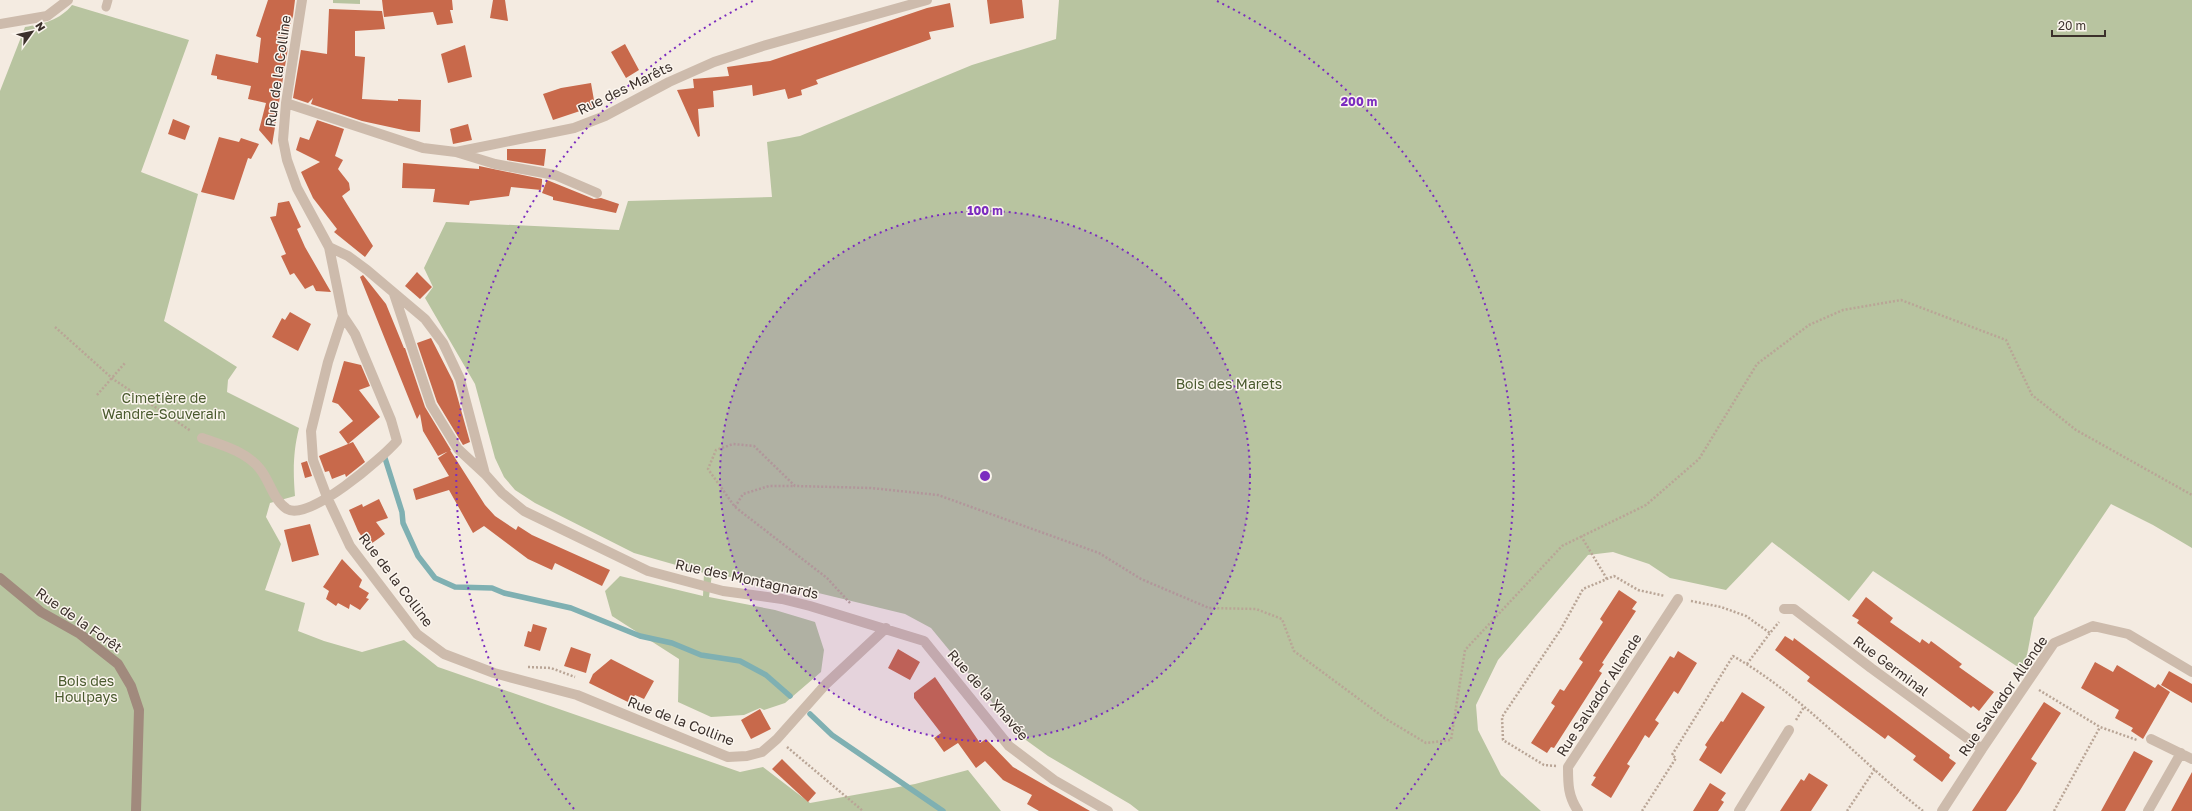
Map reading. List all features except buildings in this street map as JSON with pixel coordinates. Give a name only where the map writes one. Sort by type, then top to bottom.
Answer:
[{"type":"main road","name":"Rue de la Forêt","points":[[0,578],[41,612],[80,634],[118,664],[131,686],[139,710],[136,811]]},
{"type":"street","points":[[0,24],[47,16],[68,0]]},
{"type":"street","name":"Rue de la Colline","points":[[302,0],[286,103],[283,140],[287,160],[297,188],[329,247],[343,316],[328,362],[311,431],[313,460],[327,497],[350,546],[417,634],[444,654],[494,673],[577,695],[728,757],[747,756],[762,752],[777,739],[826,684],[886,628]]},
{"type":"street","name":"Rue des Marêts","points":[[286,103],[424,148],[456,152],[574,128],[605,116],[669,82],[714,62],[763,46],[927,0]]},
{"type":"street","points":[[456,152],[495,164],[555,175],[597,193]]},
{"type":"street","name":"Rue des Montagnards","points":[[329,247],[348,256],[367,270],[425,319],[443,344],[460,379],[485,474]]},
{"type":"street","name":"Rue des Montagnards","points":[[394,294],[431,405],[443,428],[458,450],[485,474],[502,493],[524,511],[648,571],[723,591],[782,599],[886,628]]},
{"type":"street","points":[[202,438],[226,446],[253,461],[261,469],[279,502],[288,510],[302,510],[327,497],[353,481],[384,455],[396,441],[391,420],[355,334],[343,316]]},
{"type":"street","name":"Rue Salvador Allende","points":[[1578,811],[1572,802],[1568,789],[1568,767],[1678,599]]},
{"type":"street","name":"Rue Germinal","points":[[1784,609],[1794,609],[1871,668],[1982,749]]},
{"type":"street","name":"Rue Salvador Allende","points":[[1942,811],[2054,643],[2093,626],[2128,634],[2192,672]]},
{"type":"street","name":"Rue de la Xhavée","points":[[886,628],[924,642],[1009,746],[1054,780],[1108,811]]},
{"type":"street","points":[[1739,811],[1789,730]]},
{"type":"street","points":[[2151,739],[2192,759]]},
{"type":"street","points":[[2148,811],[2181,753]]},
{"type":"path","points":[[735,507],[743,494],[769,486],[871,488],[938,495],[1099,553],[1141,579],[1209,608],[1256,609],[1282,619],[1294,651],[1386,719],[1426,743],[1451,740],[1465,650],[1562,546],[1646,505],[1699,459],[1757,364],[1809,325],[1843,310],[1901,300],[2006,340],[2032,395],[2076,430],[2192,494]]},
{"type":"path","points":[[55,326],[113,379],[202,438]]},
{"type":"path","points":[[97,395],[113,379],[125,363]]},
{"type":"path","points":[[795,486],[754,446],[733,444],[716,450],[708,469],[735,507],[827,578],[853,607],[857,620]]},
{"type":"path","points":[[1581,536],[1608,579]]},
{"type":"path","points":[[1568,767],[1544,765],[1503,740],[1502,717],[1561,629],[1582,589],[1614,576],[1638,590],[1721,607],[1746,616],[1770,633]]},
{"type":"path","points":[[1747,664],[1780,620],[1784,609]]},
{"type":"path","points":[[1642,811],[1676,758],[1672,755],[1733,656],[1747,664],[1804,707],[1923,811]]},
{"type":"path","points":[[2040,691],[2100,727],[2142,742],[2151,739]]},
{"type":"path","points":[[2054,811],[2100,727]]},
{"type":"path","points":[[777,739],[863,811]]},
{"type":"path","points":[[1847,811],[1875,770]]},
{"type":"green space","points":[[333,0],[360,0],[360,4],[333,3]]},
{"type":"green space","name":"Bois des Marets","points":[[1059,0],[2192,0],[2192,548],[2153,525],[2111,504],[2034,618],[2024,671],[1873,571],[1849,601],[1772,542],[1726,590],[1670,578],[1649,564],[1613,552],[1588,555],[1498,660],[1476,705],[1478,730],[1501,775],[1541,811],[1139,811],[1130,804],[1048,756],[1019,735],[931,628],[905,614],[806,590],[712,574],[709,597],[775,610],[815,622],[824,650],[821,672],[785,703],[764,710],[760,708],[744,715],[711,717],[678,702],[679,659],[612,616],[605,591],[620,576],[703,596],[704,573],[634,553],[535,503],[515,490],[504,477],[495,458],[475,384],[425,298],[433,287],[424,268],[446,222],[619,230],[628,201],[772,197],[767,142],[800,136],[972,65],[1056,39]]},
{"type":"green space","points":[[72,5],[189,40],[141,172],[198,194],[164,321],[237,367],[228,380],[227,392],[299,428],[294,462],[295,496],[270,503],[266,517],[281,544],[265,590],[305,603],[298,631],[324,641],[362,652],[404,640],[438,667],[740,772],[763,767],[810,803],[915,784],[968,770],[1001,811],[0,811],[0,91],[25,27],[45,23],[57,18]]},
{"type":"waterway","points":[[384,455],[402,512],[403,523],[418,556],[435,578],[455,587],[492,588],[504,593],[571,608],[640,636],[672,643],[701,655],[740,661],[766,675],[790,696]]},
{"type":"waterway","points":[[810,714],[832,735],[943,811]]},
{"type":"park label","name":"Cimetière de Wandre-Souverain","points":[[164,406]]},
{"type":"park label","name":"Bois des Houlpays","points":[[86,690]]}]
